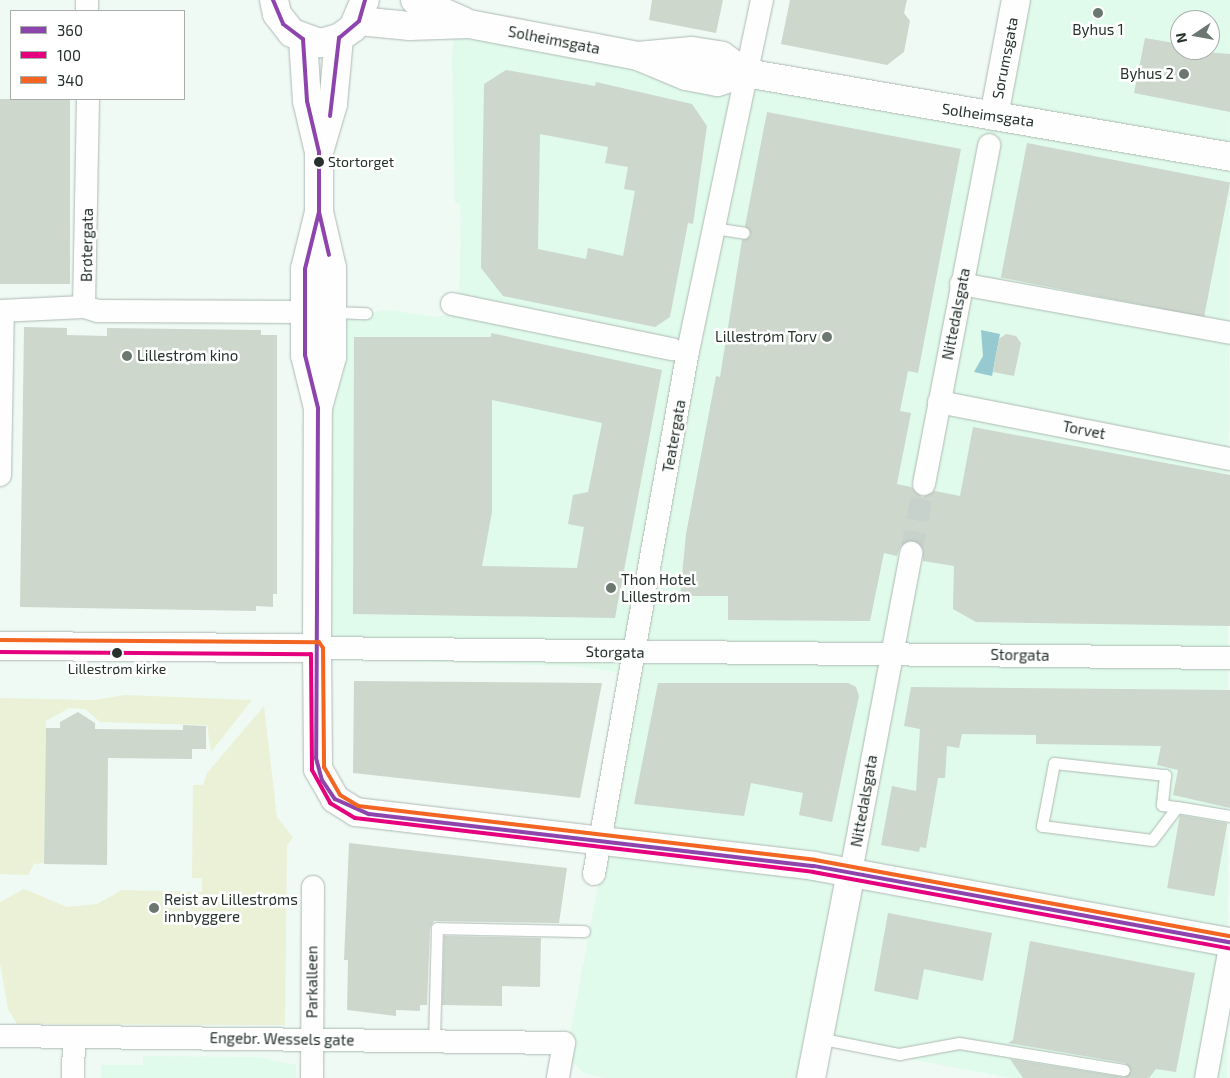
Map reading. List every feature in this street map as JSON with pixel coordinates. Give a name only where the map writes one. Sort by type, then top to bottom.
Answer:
[{"type":"main road","name":"Solheimsgata","points":[[415,0],[469,24]]},
{"type":"main road","name":"Sørumsgata","points":[[994,116],[1016,0]]},
{"type":"main road","points":[[274,1],[283,24],[302,39],[307,101],[319,152],[319,212],[332,268],[332,357],[318,408]]},
{"type":"main road","name":"Solheimsgata","points":[[302,39],[320,43],[354,20],[410,26],[469,24],[638,56],[686,76],[717,82],[746,73],[1230,157]]},
{"type":"main road","points":[[319,152],[334,104],[354,20]]},
{"type":"main road","points":[[319,212],[305,269],[305,355],[318,408],[318,769],[327,790],[344,806],[369,814],[600,840],[851,872],[1230,942]]},
{"type":"main road","name":"Storgata","points":[[0,646],[317,648]]},
{"type":"main road","name":"Nittedalsgata","points":[[811,1078],[851,872]]},
{"type":"street","name":"Teatergata","points":[[594,874],[714,228],[762,0]]},
{"type":"street","name":"Brøtergata","points":[[84,307],[88,100]]},
{"type":"street","name":"Nittedalsgata","points":[[924,484],[989,145]]},
{"type":"street","points":[[961,284],[1230,333]]},
{"type":"street","points":[[452,304],[672,349]]},
{"type":"street","points":[[0,475],[1,311],[84,307],[98,311],[305,312]]},
{"type":"street","name":"Torvet","points":[[939,402],[1230,459]]},
{"type":"street","name":"Nittedalsgata","points":[[851,872],[911,553]]},
{"type":"street","name":"Storgata","points":[[317,648],[635,652],[892,652],[1230,658]]},
{"type":"street","name":"Parkalleen","points":[[312,1078],[313,887]]},
{"type":"street","points":[[1206,1078],[1230,947]]},
{"type":"street","name":"Engebr. Wessels gate","points":[[0,1036],[564,1043],[558,1078]]},
{"type":"street","points":[[73,1078],[74,1038]]},
{"type":"lane","points":[[714,228],[744,233]]},
{"type":"lane","points":[[305,312],[366,313]]},
{"type":"lane","points":[[1177,807],[1152,840],[1042,826],[1054,763],[1165,775],[1162,805],[1177,807],[1230,816]]},
{"type":"lane","points":[[434,1041],[437,928],[584,931]]},
{"type":"lane","points":[[818,1038],[899,1054],[959,1043],[1124,1070]]},
{"type":"shaded area","points":[[1020,0],[1230,0],[1227,1078],[1011,1078],[831,1044],[816,1078],[607,1078],[584,1073],[566,1056],[612,812],[622,673],[574,666],[349,659],[331,639],[325,616],[323,561],[332,501],[327,454],[331,320],[388,310],[436,317],[459,313],[461,214],[459,203],[455,203],[452,58],[456,10],[980,105],[1001,93]]},
{"type":"shaded area","points":[[125,695],[252,700],[211,752],[207,725],[100,722],[85,709],[69,708],[46,721],[44,863],[34,864],[28,875],[0,874],[0,698],[94,700]]},
{"type":"shaded area","points":[[264,706],[277,817],[293,837],[287,846],[285,1025],[17,1024],[8,1009],[0,963],[0,902],[24,889],[67,907],[97,904],[122,890],[202,892],[202,878],[192,878],[193,785],[203,785],[207,773]]},
{"type":"shaded area","points":[[143,1056],[258,1057],[296,1065],[296,1078],[102,1078],[101,1065],[143,1065]]},
{"type":"water","points":[[981,330],[1000,334],[992,376],[974,372],[983,356]]},
{"type":"building","points":[[652,0],[723,0],[716,33],[649,20]]},
{"type":"building","points":[[790,0],[907,0],[904,13],[910,21],[904,52],[887,65],[781,44]]},
{"type":"building","name":"Byhus 2","points":[[1145,38],[1170,42],[1170,60],[1220,60],[1220,53],[1230,54],[1230,112],[1134,93]]},
{"type":"building","points":[[506,70],[595,86],[596,82],[692,104],[707,126],[693,224],[688,223],[670,317],[655,327],[503,296],[481,268],[484,84]],"holes":[[[540,134],[608,147],[605,163],[628,167],[624,189],[635,191],[623,256],[588,248],[586,259],[538,249]]]},
{"type":"building","points":[[0,99],[70,100],[70,284],[0,284]]},
{"type":"building","points":[[767,112],[961,149],[918,373],[908,371],[900,411],[911,413],[897,484],[911,487],[922,497],[935,491],[960,496],[973,427],[1230,475],[1230,626],[976,622],[953,609],[954,566],[923,561],[923,548],[913,540],[901,544],[897,556],[884,553],[870,621],[728,620],[728,596],[680,596],[686,534],[716,376],[720,377],[742,240],[751,235],[745,226]]},
{"type":"building","points":[[1027,143],[1230,182],[1204,317],[1001,277]]},
{"type":"building","points":[[24,327],[67,328],[67,335],[107,336],[107,328],[261,330],[261,335],[277,335],[277,594],[273,594],[273,607],[256,606],[256,611],[20,607]]},
{"type":"building","points":[[491,333],[662,370],[615,618],[353,614],[354,337],[491,337]],"holes":[[[492,400],[602,423],[588,492],[573,495],[568,524],[584,527],[577,568],[482,566],[492,512]]]},
{"type":"building","points":[[1006,334],[1016,336],[1021,343],[1014,376],[993,372],[999,339]]},
{"type":"building","points":[[354,681],[602,683],[580,798],[353,773]]},
{"type":"building","points":[[658,683],[848,683],[856,687],[859,696],[832,822],[799,815],[803,793],[751,783],[744,816],[634,804]]},
{"type":"building","points":[[911,687],[1230,690],[1230,808],[1173,795],[1178,770],[1157,765],[1161,746],[1036,744],[1036,735],[962,734],[959,748],[947,746],[945,778],[938,778],[926,848],[920,847],[919,852],[881,845],[892,786],[916,791],[920,729],[904,726]]},
{"type":"building","points":[[78,712],[95,723],[95,729],[183,730],[183,725],[206,726],[206,749],[192,749],[192,759],[108,758],[107,865],[44,864],[46,728],[60,728],[60,722]]},
{"type":"building","points":[[1180,815],[1227,823],[1214,896],[1167,888]]},
{"type":"building","points":[[349,843],[567,868],[559,923],[434,921],[430,928],[427,1005],[420,1005],[420,1011],[396,1010],[396,1016],[347,1010],[348,960],[344,960]]},
{"type":"building","points":[[888,913],[992,933],[983,981],[924,969],[918,1000],[874,991]]},
{"type":"building","points":[[444,936],[541,938],[540,987],[502,986],[502,1006],[442,1005]]},
{"type":"building","points":[[1030,941],[1195,973],[1176,1072],[1156,1069],[1149,1078],[1023,1078],[1010,1059],[1123,1077],[1131,1071],[1125,1063],[1008,1043],[1013,1040]]},
{"type":"tunnel","points":[[911,553],[924,484]]},
{"type":"transit line","name":"360","points":[[273,0],[283,24],[303,39],[307,101],[319,152],[319,212],[329,255]]},
{"type":"transit line","name":"360","points":[[330,116],[339,38],[359,21],[365,0]]},
{"type":"transit line","name":"360","points":[[319,212],[305,269],[305,355],[318,408],[316,758],[322,780],[335,799],[369,814],[814,866],[1230,942]]},
{"type":"transit line","name":"340","points":[[0,640],[319,642],[323,648],[324,767],[340,795],[358,806],[815,860],[1230,936]]},
{"type":"transit line","name":"100","points":[[0,652],[311,654],[312,770],[330,803],[355,818],[813,872],[1229,948]]},
{"type":"place","name":"Byhus 1","points":[[1098,13]]},
{"type":"place","name":"Byhus 2","points":[[1184,74]]},
{"type":"place","name":"Stortorget","points":[[319,162]]},
{"type":"place","name":"Lillestrøm Torv","points":[[827,337]]},
{"type":"place","name":"Lillestrøm kino","points":[[127,356]]},
{"type":"place","name":"Thon Hotel Lillestrøm","points":[[611,588]]},
{"type":"place","name":"Lillestrøm kirke","points":[[117,653]]},
{"type":"place","name":"Reist av Lillestrøms innbyggere","points":[[154,908]]}]
